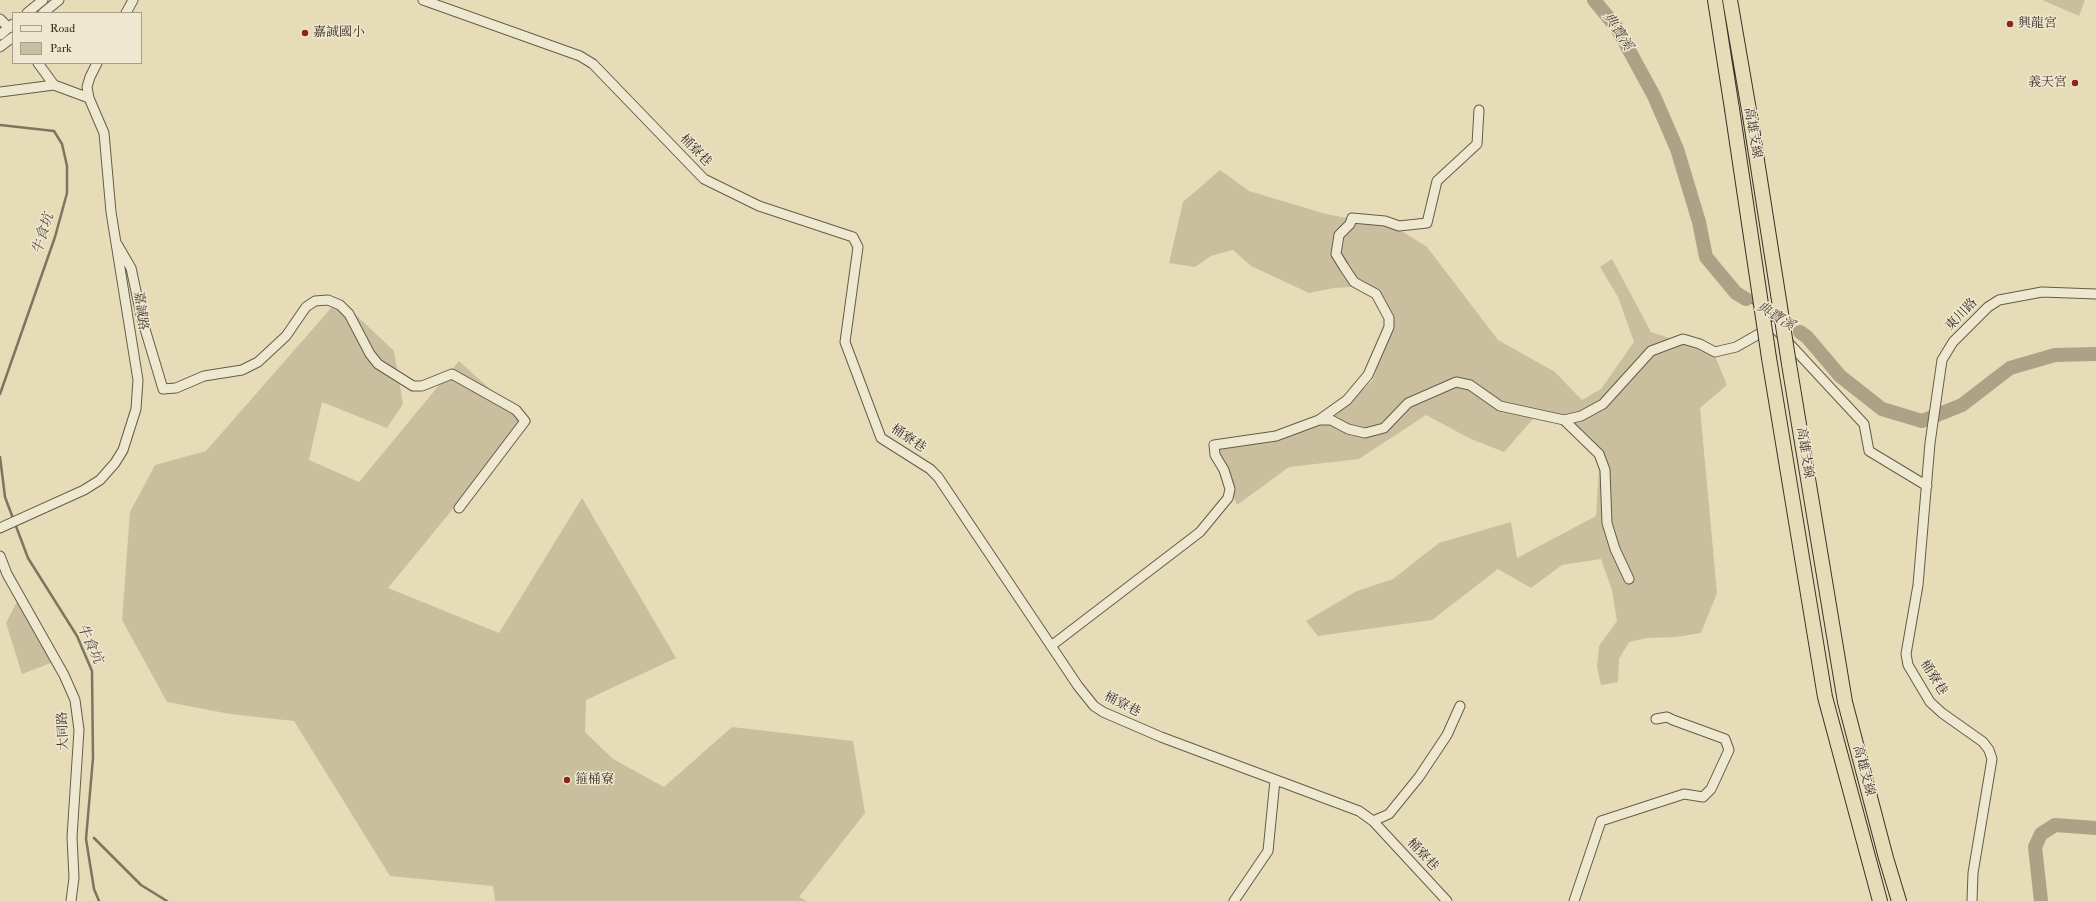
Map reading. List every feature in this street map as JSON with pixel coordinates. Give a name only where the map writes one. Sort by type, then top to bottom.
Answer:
[{"type":"highway","name":"高雄支線","points":[[1715,0],[1769,358],[1826,697],[1880,901]]},
{"type":"highway","name":"高雄支線","points":[[1730,0],[1845,702],[1886,858],[1899,901]]},
{"type":"street","points":[[28,12],[43,0]]},
{"type":"street","points":[[44,12],[59,0]]},
{"type":"street","points":[[127,12],[133,0]]},
{"type":"street","name":"桶寮巷","points":[[423,0],[580,56],[593,64],[704,179],[759,206],[854,237],[858,248],[846,342],[881,438],[930,469],[938,477],[1051,646],[1094,706],[1103,712],[1161,737],[1359,811],[1373,821],[1447,901]]},
{"type":"street","points":[[0,18],[11,26],[0,35]]},
{"type":"street","points":[[0,47],[12,38]]},
{"type":"street","points":[[39,64],[54,85]]},
{"type":"street","name":"嘉誠路","points":[[1,527],[84,490],[100,480],[115,463],[128,435],[136,409],[138,380],[111,212],[104,133],[89,98],[87,87],[96,64]]},
{"type":"street","points":[[0,92],[54,85],[89,98]]},
{"type":"street","points":[[1051,646],[1200,532],[1228,498],[1230,489],[1224,470],[1215,455],[1214,445],[1276,436],[1318,420],[1346,400],[1368,375],[1389,327],[1389,318],[1376,294],[1354,282],[1336,254],[1339,235],[1350,224],[1352,218],[1385,221],[1399,226],[1427,223],[1437,181],[1477,144],[1479,110]]},
{"type":"street","points":[[117,244],[131,268],[142,319],[163,389],[176,388],[204,376],[242,370],[258,362],[286,336],[306,307],[315,302],[328,300],[340,305],[349,314],[370,354],[378,364],[413,386],[422,386],[452,374],[516,410],[525,421],[459,508]]},
{"type":"street","name":"東川路","points":[[1930,443],[1935,400],[1942,360],[1946,353],[1988,306],[1999,300],[2029,294],[2058,292],[2096,294]]},
{"type":"street","points":[[1318,420],[1331,420],[1348,429],[1365,433],[1378,430],[1384,428],[1408,403],[1456,382],[1470,385],[1500,406],[1564,420],[1581,416],[1603,404],[1650,351],[1683,339],[1700,344],[1715,352],[1736,346],[1774,326],[1864,424],[1869,451],[1927,486]]},
{"type":"street","points":[[1564,420],[1599,454],[1605,470],[1606,523],[1615,549],[1629,579]]},
{"type":"street","name":"桶寮巷","points":[[1930,443],[1917,592],[1906,654],[1908,665],[1930,702],[1942,713],[1983,742],[1989,750],[1992,759],[1974,873],[1972,901]]},
{"type":"street","name":"大同路","points":[[0,556],[7,574],[64,675],[75,700],[79,730],[72,837],[74,878],[71,901]]},
{"type":"street","points":[[1373,821],[1389,814],[1419,777],[1447,735],[1460,706]]},
{"type":"street","points":[[1574,901],[1600,821],[1684,794],[1703,796],[1711,789],[1730,750],[1725,739],[1667,717],[1656,719]]},
{"type":"street","points":[[1234,901],[1268,851],[1275,780]]},
{"type":"green space","points":[[2042,0],[2085,0],[2079,16]]},
{"type":"green space","points":[[1220,170],[1249,191],[1326,214],[1397,228],[1427,247],[1498,340],[1555,372],[1582,400],[1601,389],[1634,342],[1618,297],[1600,267],[1612,259],[1651,332],[1697,347],[1715,356],[1727,385],[1700,408],[1717,593],[1701,633],[1676,637],[1647,638],[1629,642],[1619,659],[1618,682],[1601,685],[1597,667],[1599,646],[1617,621],[1612,590],[1601,559],[1562,565],[1531,588],[1498,569],[1432,620],[1318,636],[1306,621],[1357,591],[1393,579],[1439,543],[1511,522],[1517,558],[1596,516],[1599,469],[1590,445],[1540,411],[1504,452],[1471,439],[1426,415],[1359,459],[1289,467],[1237,505],[1215,454],[1234,437],[1280,431],[1343,408],[1373,380],[1386,340],[1388,312],[1369,286],[1334,288],[1309,293],[1251,266],[1233,250],[1211,256],[1195,267],[1169,263],[1183,202]]},
{"type":"green space","points":[[339,299],[394,351],[403,404],[387,428],[322,402],[309,460],[359,482],[459,361],[525,421],[388,588],[499,633],[582,498],[676,658],[586,700],[585,732],[613,759],[664,787],[732,727],[853,741],[865,813],[799,897],[807,901],[495,901],[493,886],[390,876],[294,721],[230,714],[167,702],[122,620],[130,512],[155,465],[206,451]]},
{"type":"green space","points":[[21,594],[56,661],[22,674],[6,623]]},
{"type":"waterway","name":"典寶溪","points":[[1594,0],[1617,28],[1654,96],[1677,149],[1699,222],[1706,257],[1736,293],[1746,299]]},
{"type":"waterway","name":"牛食坑","points":[[0,125],[54,131],[62,144],[67,166],[67,193],[55,237],[0,394]]},
{"type":"waterway","name":"典寶溪","points":[[1746,299],[1757,306]]},
{"type":"waterway","name":"典寶溪","points":[[1768,313],[1777,318]]},
{"type":"waterway","name":"典寶溪","points":[[1788,325],[1800,332]]},
{"type":"waterway","name":"典寶溪","points":[[1800,332],[1807,337],[1840,376],[1882,409],[1922,421],[1962,405],[2010,368],[2055,355],[2096,354]]},
{"type":"waterway","name":"牛食坑","points":[[0,457],[5,497],[28,558],[77,636],[92,671],[93,758],[86,839],[94,889],[99,901]]},
{"type":"waterway","name":"典寶溪","points":[[2041,901],[2035,847],[2041,834],[2055,825],[2096,828]]},
{"type":"waterway","points":[[94,838],[141,885],[167,901]]},
{"type":"place","name":"興龍宮","points":[[2010,24]]},
{"type":"place","name":"嘉誠國小","points":[[305,33]]},
{"type":"place","name":"義天宮","points":[[2075,83]]},
{"type":"place","name":"箍桶寮","points":[[567,780]]}]
